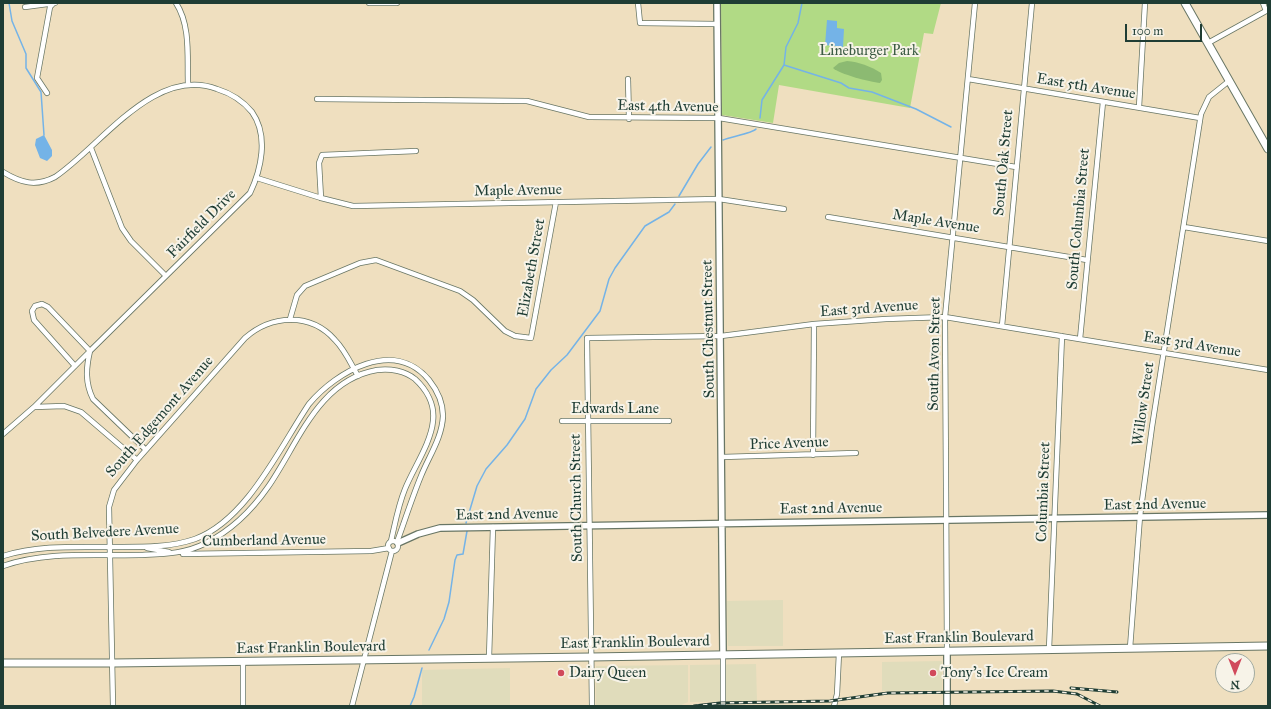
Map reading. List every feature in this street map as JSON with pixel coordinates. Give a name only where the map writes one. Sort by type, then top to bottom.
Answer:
[{"type":"main road","points":[[1185,3],[1229,81],[1266,139],[1268,149]]},
{"type":"main road","name":"East Franklin Boulevard","points":[[3,663],[243,662],[1268,646]]},
{"type":"street","points":[[25,7],[54,3]]},
{"type":"street","points":[[48,93],[37,78],[50,7],[54,3]]},
{"type":"street","points":[[176,3],[182,14],[186,30],[188,84]]},
{"type":"street","points":[[369,3],[397,3]]},
{"type":"street","points":[[638,3],[640,23],[717,24]]},
{"type":"street","name":"South Chestnut Street","points":[[717,3],[723,655]]},
{"type":"street","name":"South Avon Street","points":[[947,706],[945,317],[975,3]]},
{"type":"street","name":"South Oak Street","points":[[1002,326],[1032,3]]},
{"type":"street","points":[[1139,107],[1145,3]]},
{"type":"street","points":[[1208,43],[1266,11],[1263,3]]},
{"type":"street","points":[[628,79],[629,119]]},
{"type":"street","name":"East 5th Avenue","points":[[968,79],[1200,118]]},
{"type":"street","name":"Willow Street","points":[[1130,648],[1140,516],[1200,118],[1209,97],[1229,81]]},
{"type":"street","name":"Fairfield Drive","points":[[3,172],[23,182],[41,183],[61,174],[154,95],[171,87],[188,84],[207,86],[222,90],[243,104],[254,116],[259,131],[262,148],[257,178],[250,193],[34,407],[3,434]]},
{"type":"street","name":"East 4th Avenue","points":[[317,99],[527,101],[582,116],[629,119],[719,118],[1016,167]]},
{"type":"street","name":"South Columbia Street","points":[[1080,339],[1102,102]]},
{"type":"street","points":[[91,148],[122,228],[131,241],[166,276]]},
{"type":"street","points":[[321,198],[319,163],[322,155],[416,151]]},
{"type":"street","name":"Maple Avenue","points":[[257,178],[321,198],[353,206],[719,199],[784,209]]},
{"type":"street","name":"Elizabeth Street","points":[[290,319],[298,294],[305,286],[319,278],[360,263],[376,260],[460,291],[473,300],[505,330],[516,336],[532,338],[556,202]]},
{"type":"street","name":"Maple Avenue","points":[[828,217],[1087,260]]},
{"type":"street","points":[[1184,227],[1268,241]]},
{"type":"street","points":[[75,366],[34,320],[32,311],[34,307],[42,304],[48,307],[90,351],[87,375],[89,391],[93,399],[146,450]]},
{"type":"street","name":"East 3rd Avenue","points":[[587,338],[721,336],[814,324],[945,317],[1268,370]]},
{"type":"street","name":"South Edgemont Avenue","points":[[113,706],[109,507],[114,490],[137,460],[245,338],[255,330],[271,322],[290,319],[315,324],[328,333],[338,343],[358,376]]},
{"type":"street","points":[[813,455],[814,324]]},
{"type":"street","name":"Columbia Street","points":[[1049,649],[1062,336]]},
{"type":"street","name":"South Church Street","points":[[587,338],[592,706]]},
{"type":"street","name":"South Belvedere Avenue","points":[[3,556],[37,548],[140,547],[173,544],[194,539],[209,532],[222,522],[256,487],[309,404],[332,381],[365,364],[382,360],[394,360],[408,364],[418,369],[427,378],[435,388],[441,401],[443,416],[441,431],[421,476],[398,543],[398,548],[390,549],[391,542],[404,491],[432,428],[432,406],[427,394],[418,382],[400,371],[380,369],[358,376],[332,393],[310,417],[268,487],[247,512],[208,542],[177,554],[46,556],[3,566]]},
{"type":"street","points":[[34,407],[59,405],[81,412],[137,460]]},
{"type":"street","name":"Edwards Lane","points":[[562,421],[669,421]]},
{"type":"street","name":"Price Avenue","points":[[722,457],[856,453]]},
{"type":"street","name":"East 2nd Avenue","points":[[398,543],[418,534],[440,528],[1268,515]]},
{"type":"street","points":[[490,658],[493,527]]},
{"type":"street","points":[[391,542],[398,543]]},
{"type":"street","name":"Cumberland Avenue","points":[[140,547],[177,554],[371,551],[390,549]]},
{"type":"street","points":[[352,706],[390,549]]},
{"type":"street","points":[[834,706],[837,694],[839,653]]},
{"type":"street","points":[[723,655],[723,706]]},
{"type":"street","points":[[243,662],[243,706]]},
{"type":"shaded area","points":[[783,600],[783,646],[728,646],[727,601]]},
{"type":"shaded area","points":[[942,661],[942,690],[882,691],[882,662]]},
{"type":"shaded area","points":[[756,664],[757,701],[690,702],[690,665]]},
{"type":"shaded area","points":[[688,665],[688,702],[679,706],[596,706],[596,666]]},
{"type":"shaded area","points":[[510,668],[510,706],[422,706],[422,670]]},
{"type":"green space","name":"Lineburger Park","points":[[721,3],[941,3],[933,34],[924,33],[910,108],[779,85],[773,123],[722,115]]},
{"type":"green space","points":[[847,61],[869,66],[881,73],[882,80],[880,83],[862,79],[841,73],[833,68],[839,63]]},
{"type":"water","points":[[827,20],[837,21],[837,28],[844,29],[843,47],[825,45]]},
{"type":"water","points":[[44,135],[52,150],[52,156],[47,161],[40,158],[35,145],[36,139]]},
{"type":"waterway","points":[[9,3],[12,21],[26,54],[26,68],[41,92],[44,135]]},
{"type":"waterway","points":[[760,118],[762,100],[784,65],[786,47],[798,23],[802,3]]},
{"type":"waterway","points":[[784,65],[841,83],[849,88],[872,92],[916,109],[951,127]]},
{"type":"waterway","points":[[723,140],[751,132],[756,129]]},
{"type":"waterway","points":[[679,196],[698,164],[711,147]]},
{"type":"waterway","points":[[466,523],[477,486],[486,469],[507,445],[525,419],[536,389],[551,370],[567,355],[600,311],[609,279],[615,268],[645,226],[669,212],[675,204]]},
{"type":"waterway","points":[[429,650],[444,619],[449,602],[455,560],[457,555],[463,554],[467,531]]},
{"type":"waterway","points":[[410,706],[422,668]]},
{"type":"railway","points":[[1071,688],[1117,692]]},
{"type":"railway","points":[[694,706],[720,703],[830,701],[888,693],[1053,691],[1077,694],[1100,706]]},
{"type":"place","name":"Dairy Queen","points":[[561,673]]},
{"type":"place","name":"Tony's Ice Cream","points":[[933,673]]}]
